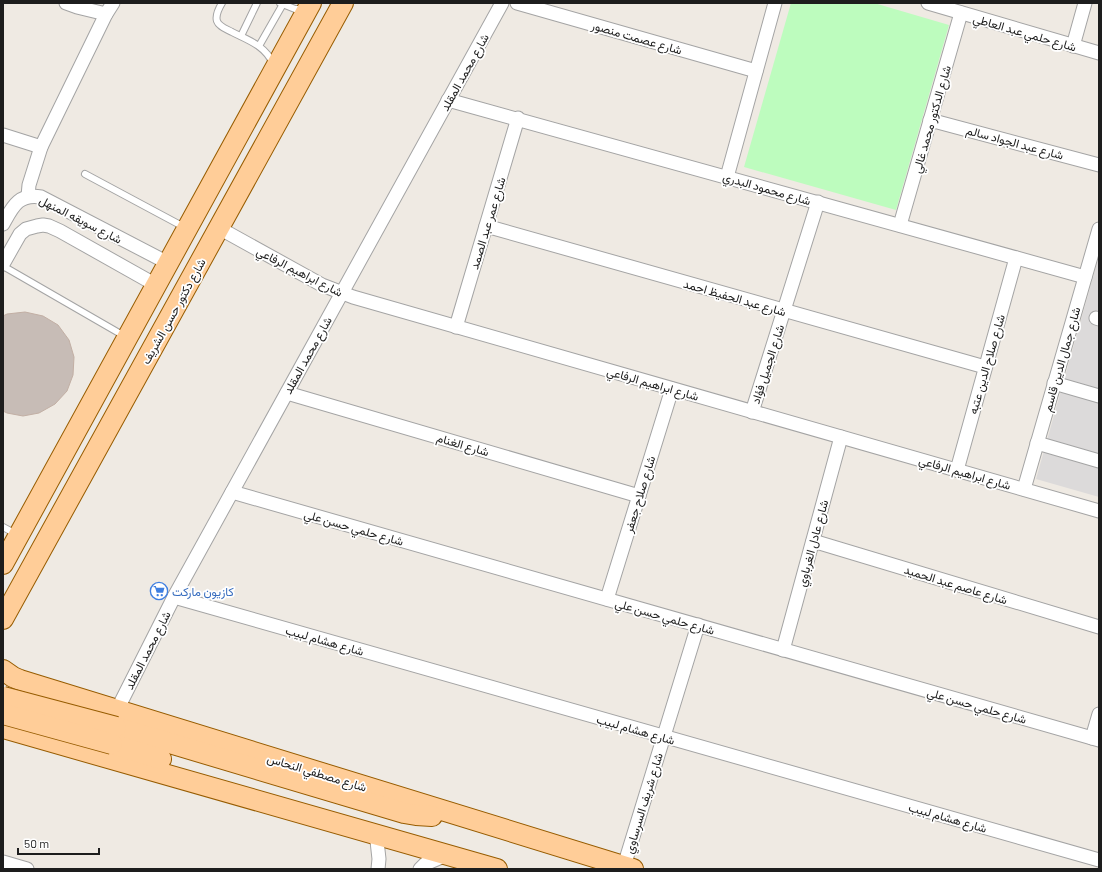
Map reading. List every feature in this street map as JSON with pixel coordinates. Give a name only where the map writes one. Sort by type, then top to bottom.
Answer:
[{"type":"main road","name":"شارع دكتور حسن الشريف","points":[[3,619],[343,3]]},
{"type":"main road","points":[[3,564],[11,532],[127,338],[309,6]]},
{"type":"main road","points":[[3,670],[13,678],[49,689],[115,727],[354,819],[371,834]]},
{"type":"main road","points":[[25,734],[18,718],[20,706],[26,696],[31,692],[49,689]]},
{"type":"main road","points":[[3,696],[115,727],[404,813],[428,816],[452,813],[629,868]]},
{"type":"main road","points":[[3,714],[115,727]]},
{"type":"main road","points":[[3,728],[497,869]]},
{"type":"street","points":[[28,196],[30,180],[41,147],[110,8],[77,8],[66,3]]},
{"type":"street","name":"شارع محمد المقلد","points":[[115,727],[174,597],[502,3]]},
{"type":"street","name":"شارع عصمت منصور","points":[[517,3],[756,70]]},
{"type":"street","points":[[727,177],[775,3]]},
{"type":"street","name":"شارع حلمي عبد العاطي","points":[[928,3],[1099,53]]},
{"type":"street","points":[[1073,46],[1085,3]]},
{"type":"street","name":"شارع الدكتور محمد غالي","points":[[900,225],[961,13]]},
{"type":"street","name":"شارع محمود البدري","points":[[448,100],[518,118],[1085,277]]},
{"type":"street","name":"شارع عمر عبد الصمد","points":[[456,327],[518,118]]},
{"type":"street","name":"شارع عبد الجواد سالم","points":[[930,120],[1099,165]]},
{"type":"street","points":[[3,134],[41,147]]},
{"type":"street","name":"شارع سويقه المنهل","points":[[3,224],[13,206],[21,199],[28,196],[36,196],[45,199],[168,264]]},
{"type":"street","name":"شارع الجميل فؤاد","points":[[752,412],[818,202]]},
{"type":"street","name":"شارع سويقه المنهل","points":[[4,260],[20,234],[32,227],[43,225],[60,231],[156,285]]},
{"type":"street","name":"شارع عبد الحفيظ احمد","points":[[486,226],[985,367]]},
{"type":"street","name":"شارع ابراهيم الرفاعي","points":[[219,228],[322,285],[341,293],[1099,511]]},
{"type":"street","name":"شارع جمال الدين قاسم","points":[[1024,489],[1085,277],[1094,263],[1099,229]]},
{"type":"street","name":"شارع صلاح الدين عتبه","points":[[956,470],[1016,258]]},
{"type":"street","points":[[1054,383],[1099,396]]},
{"type":"street","name":"شارع صلاح جعفر","points":[[607,599],[672,389]]},
{"type":"street","name":"شارع الغنام","points":[[287,392],[639,496]]},
{"type":"street","name":"شارع عادل الغرباوي","points":[[783,650],[841,437]]},
{"type":"street","points":[[1037,443],[1099,461]]},
{"type":"street","name":"شارع حلمي حسن علي","points":[[232,492],[1096,739]]},
{"type":"street","name":"شارع عاصم عبد الحميد","points":[[813,541],[1099,627]]},
{"type":"street","name":"شارع هشام لبيب","points":[[174,597],[1099,860]]},
{"type":"street","name":"شارع شريف السرساوي","points":[[629,868],[664,736],[698,625]]},
{"type":"street","points":[[1096,739],[1099,714]]},
{"type":"street","points":[[371,834],[377,842],[379,859],[378,869]]},
{"type":"street","points":[[420,869],[425,864],[446,855]]},
{"type":"street","points":[[3,862],[26,869]]},
{"type":"lane","points":[[222,3],[216,15],[218,22],[224,27],[259,46],[268,54],[274,70]]},
{"type":"lane","points":[[241,36],[257,3]]},
{"type":"lane","points":[[259,46],[281,4],[295,9],[309,6]]},
{"type":"lane","points":[[85,174],[187,228]]},
{"type":"lane","points":[[4,260],[127,338]]},
{"type":"shaded area","points":[[1099,256],[1099,497],[1036,479]]},
{"type":"green space","points":[[791,3],[874,3],[949,25],[896,210],[744,167]]},
{"type":"building","points":[[25,312],[43,316],[58,325],[69,340],[74,357],[73,375],[67,391],[55,404],[39,413],[23,416],[3,411],[3,316],[7,314]]},
{"type":"place","name":"كازيون ماركت","points":[[159,591]]}]
